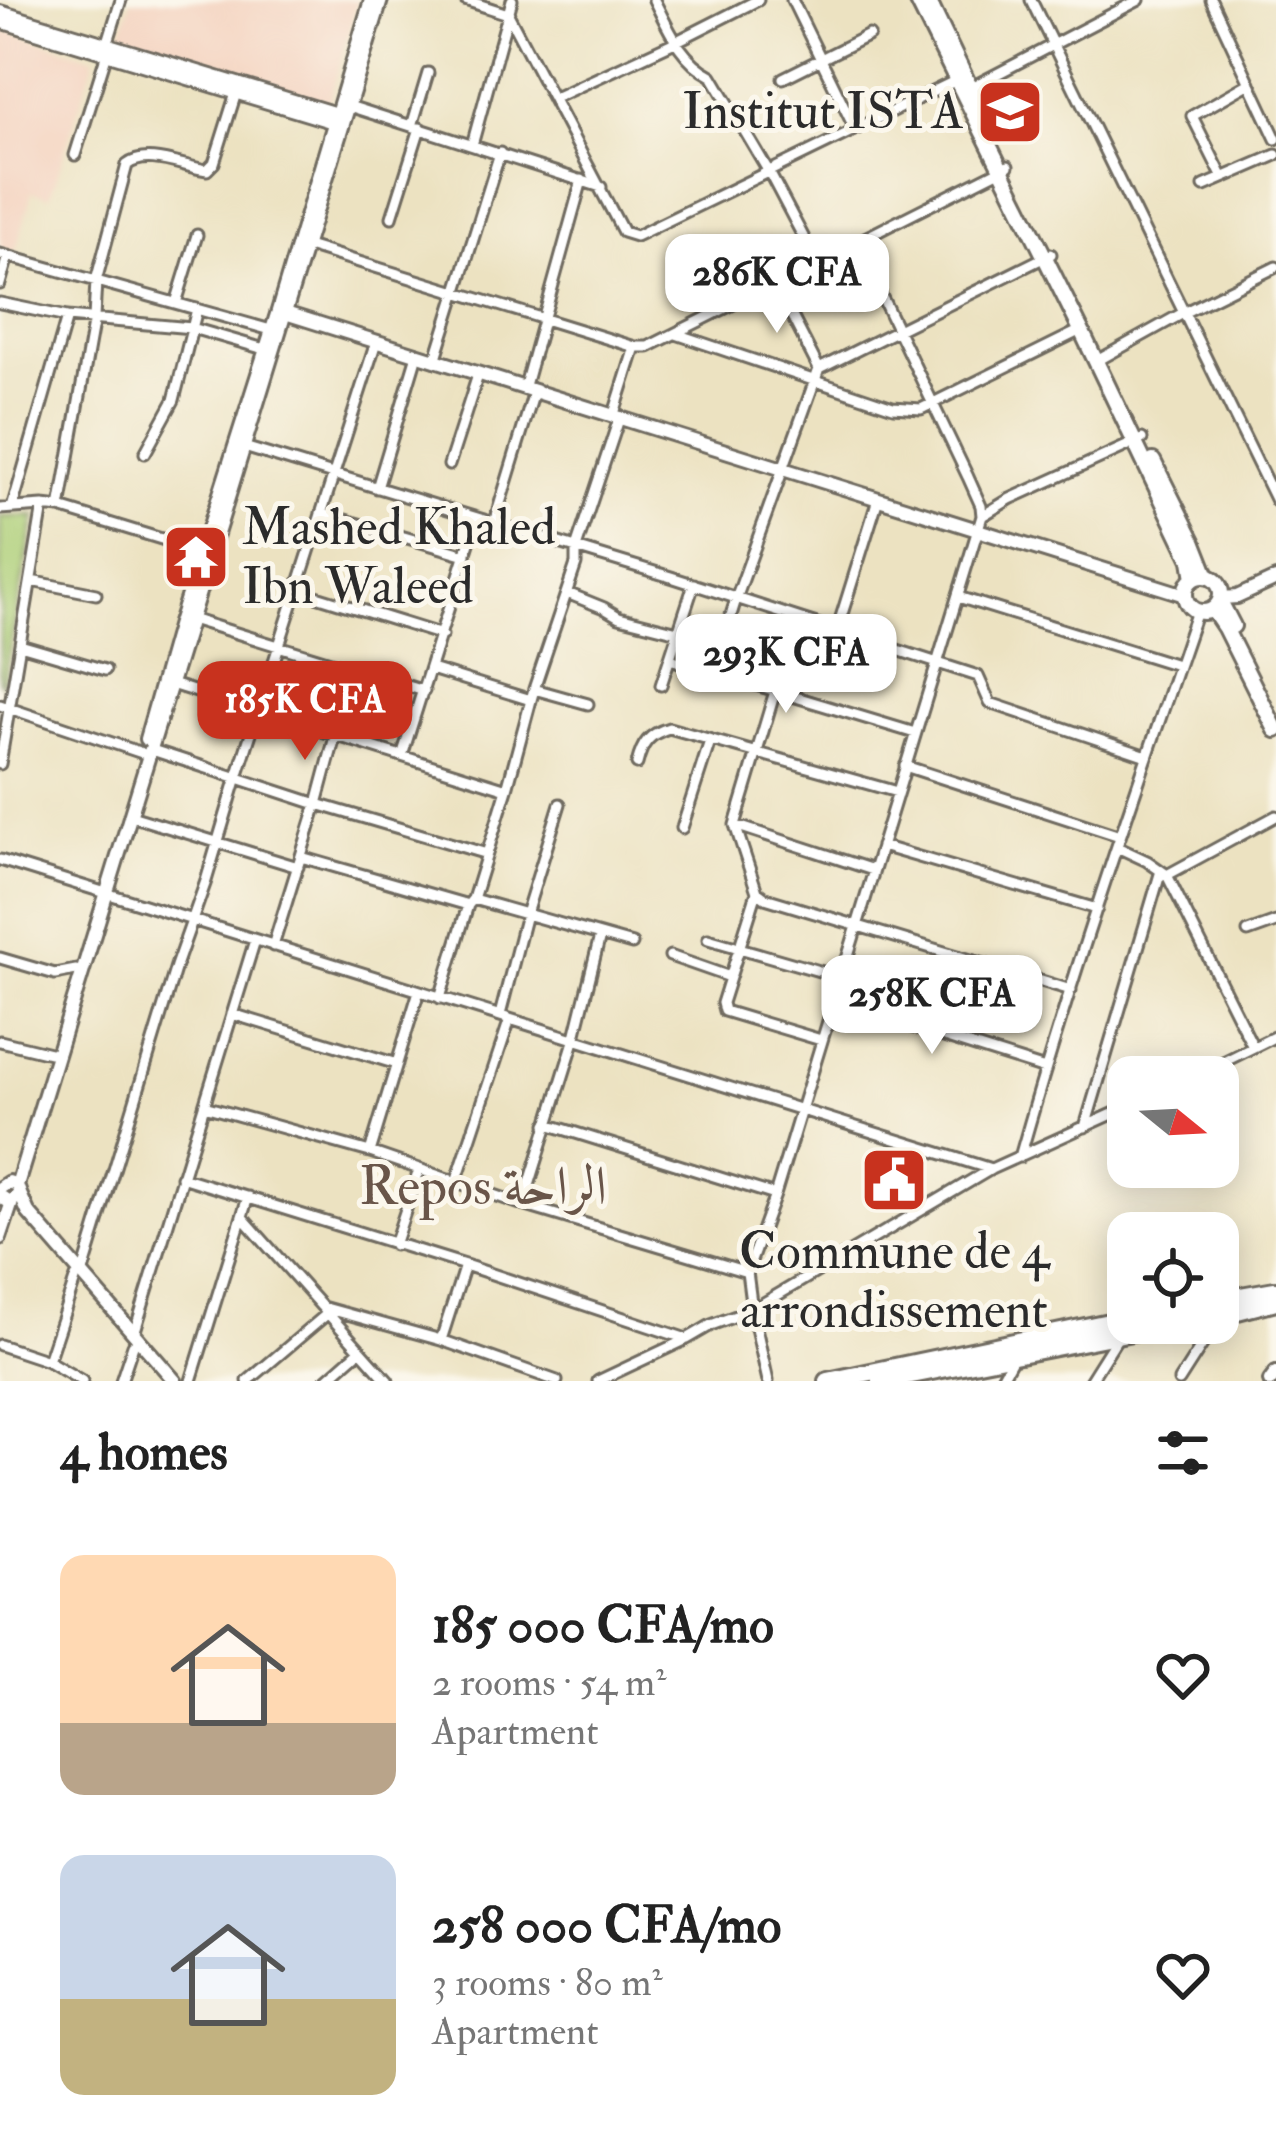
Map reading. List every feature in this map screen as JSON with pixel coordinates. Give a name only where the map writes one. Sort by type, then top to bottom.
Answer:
[{"type":"highway","points":[[1241,1302],[1276,1286]]},
{"type":"highway","points":[[1241,1302],[1276,1304]]},
{"type":"highway","points":[[828,1381],[1107,1328]]},
{"type":"highway","points":[[881,1381],[1107,1330]]},
{"type":"main road","points":[[917,0],[964,84]]},
{"type":"main road","points":[[928,0],[1191,560],[1200,577],[1220,587],[1213,605]]},
{"type":"main road","points":[[1048,256],[1099,360]]},
{"type":"main road","points":[[1200,577],[1187,586],[1189,605],[1213,605]]},
{"type":"main road","points":[[1213,605],[1276,710]]},
{"type":"main road","points":[[1256,680],[1276,730]]},
{"type":"street","points":[[75,154],[121,0]]},
{"type":"street","points":[[0,1238],[8,1191],[171,684],[206,553],[244,447],[272,330],[307,246],[371,0]]},
{"type":"street","points":[[0,1217],[381,0]]},
{"type":"street","points":[[466,0],[508,14],[623,232],[636,236],[855,129],[1053,45],[1132,2]]},
{"type":"street","points":[[472,145],[512,0]]},
{"type":"street","points":[[654,0],[675,42],[700,70],[712,76],[816,262]]},
{"type":"street","points":[[792,0],[855,129]]},
{"type":"street","points":[[1031,0],[1276,501]]},
{"type":"street","points":[[1210,0],[1276,140]]},
{"type":"street","points":[[554,98],[752,1]]},
{"type":"street","points":[[0,16],[342,117]]},
{"type":"street","points":[[783,78],[869,35]]},
{"type":"street","points":[[107,49],[236,92],[342,117],[416,127],[601,187]]},
{"type":"street","points":[[392,217],[428,73]]},
{"type":"street","points":[[1223,178],[1192,116],[1250,83]]},
{"type":"street","points":[[60,508],[94,318],[96,281],[127,166],[146,158],[207,170],[214,163],[236,92]]},
{"type":"street","points":[[435,361],[500,153]]},
{"type":"street","points":[[1204,186],[1276,155]]},
{"type":"street","points":[[307,246],[635,347],[648,346],[1005,168]]},
{"type":"street","points":[[494,523],[582,180]]},
{"type":"street","points":[[176,303],[197,235]]},
{"type":"street","points":[[768,1381],[747,1272],[775,1195],[980,523],[981,506],[855,241]]},
{"type":"street","points":[[0,284],[4,255],[272,330]]},
{"type":"street","points":[[714,671],[819,369],[1048,256]]},
{"type":"street","points":[[1099,360],[1276,267]]},
{"type":"street","points":[[775,283],[819,369]]},
{"type":"street","points":[[0,303],[67,317],[192,328],[270,351]]},
{"type":"street","points":[[145,453],[174,400],[197,309]]},
{"type":"street","points":[[282,312],[878,499],[980,523],[1185,595]]},
{"type":"street","points":[[67,317],[6,508],[60,508],[206,553]]},
{"type":"street","points":[[676,334],[905,410],[932,404],[1081,330]]},
{"type":"street","points":[[48,1361],[376,343]]},
{"type":"street","points":[[440,998],[576,564],[576,548],[635,347]]},
{"type":"street","points":[[377,488],[417,355]]},
{"type":"street","points":[[448,465],[478,375]]},
{"type":"street","points":[[980,523],[1010,499],[1138,441]]},
{"type":"street","points":[[244,447],[978,676],[993,704],[1147,756]]},
{"type":"street","points":[[837,630],[878,499]]},
{"type":"street","points":[[0,764],[5,706],[43,506]]},
{"type":"street","points":[[321,513],[466,555]]},
{"type":"street","points":[[402,757],[477,518]]},
{"type":"street","points":[[1020,1157],[1177,665],[1213,605],[1276,579]]},
{"type":"street","points":[[31,581],[96,594]]},
{"type":"street","points":[[661,685],[694,584]]},
{"type":"street","points":[[297,590],[442,635]]},
{"type":"street","points":[[567,593],[619,617],[678,632]]},
{"type":"street","points":[[958,597],[1177,665]]},
{"type":"street","points":[[797,618],[735,825],[757,892],[856,927],[1071,990]]},
{"type":"street","points":[[191,619],[424,691]]},
{"type":"street","points":[[20,645],[104,670]]},
{"type":"street","points":[[670,658],[915,733]]},
{"type":"street","points":[[431,669],[588,704]]},
{"type":"street","points":[[171,684],[507,789]]},
{"type":"street","points":[[5,706],[487,854]]},
{"type":"street","points":[[637,764],[644,742],[669,728],[897,792]]},
{"type":"street","points":[[274,946],[336,733]]},
{"type":"street","points":[[682,828],[710,741]]},
{"type":"street","points":[[905,766],[1119,841],[1167,875],[1253,1047]]},
{"type":"street","points":[[456,1182],[505,1017],[526,914],[560,804]]},
{"type":"street","points":[[130,816],[632,944]]},
{"type":"street","points":[[1085,1127],[1160,874],[1167,875],[1276,816]]},
{"type":"street","points":[[735,825],[873,870]]},
{"type":"street","points":[[881,846],[1097,909]]},
{"type":"street","points":[[0,860],[991,1169]]},
{"type":"street","points":[[757,892],[722,1004],[724,1011],[821,1040]]},
{"type":"street","points":[[1248,932],[1276,922]]},
{"type":"street","points":[[523,1204],[574,1041],[600,936]]},
{"type":"street","points":[[708,939],[840,976]]},
{"type":"street","points":[[122,1381],[255,940]]},
{"type":"street","points":[[670,956],[730,977]]},
{"type":"street","points":[[0,958],[55,974],[76,970]]},
{"type":"street","points":[[370,1152],[419,991]]},
{"type":"street","points":[[370,1152],[419,991]]},
{"type":"street","points":[[833,1003],[1045,1069]]},
{"type":"street","points":[[232,1014],[397,1064]]},
{"type":"street","points":[[1235,1056],[1276,1036]]},
{"type":"street","points":[[0,1041],[50,1053]]},
{"type":"street","points":[[204,1106],[370,1152],[747,1272]]},
{"type":"street","points":[[598,1381],[752,1310],[991,1169],[1107,1117]]},
{"type":"street","points":[[547,1124],[775,1195]]},
{"type":"street","points":[[394,1245],[419,1170]]},
{"type":"street","points":[[182,1177],[687,1339]]},
{"type":"street","points":[[8,1191],[45,1244],[79,1276],[165,1381]]},
{"type":"street","points":[[191,1381],[248,1197]]},
{"type":"street","points":[[242,1217],[388,1381]]},
{"type":"street","points":[[441,1340],[465,1265]]},
{"type":"street","points":[[324,1311],[441,1340],[557,1381]]},
{"type":"street","points":[[248,1381],[324,1311]]},
{"type":"street","points":[[133,1339],[176,1381]]},
{"type":"street","points":[[1090,1381],[1113,1344]]},
{"type":"street","points":[[1179,1381],[1201,1344]]},
{"type":"street","points":[[0,1345],[48,1361],[82,1381]]},
{"type":"street","points":[[325,1381],[359,1351]]},
{"type":"street","points":[[1000,1381],[1015,1354]]},
{"type":"street","points":[[1270,1381],[1276,1373]]},
{"type":"shaded area","points":[[131,0],[358,0],[329,102],[118,43]]},
{"type":"shaded area","points":[[0,28],[95,58],[50,197],[32,192],[15,254],[0,249]]},
{"type":"green space","points":[[35,516],[3,684],[0,517]]},
{"type":"place","name":"Institut ISTA","points":[[1010,112]]},
{"type":"place","name":"Mashed Khaled Ibn Waleed","points":[[196,557]]},
{"type":"place","name":"Commune de 4 arrondissement","points":[[894,1180]]},
{"type":"district","name":"Repos الراحة","points":[[483,1187]]}]
